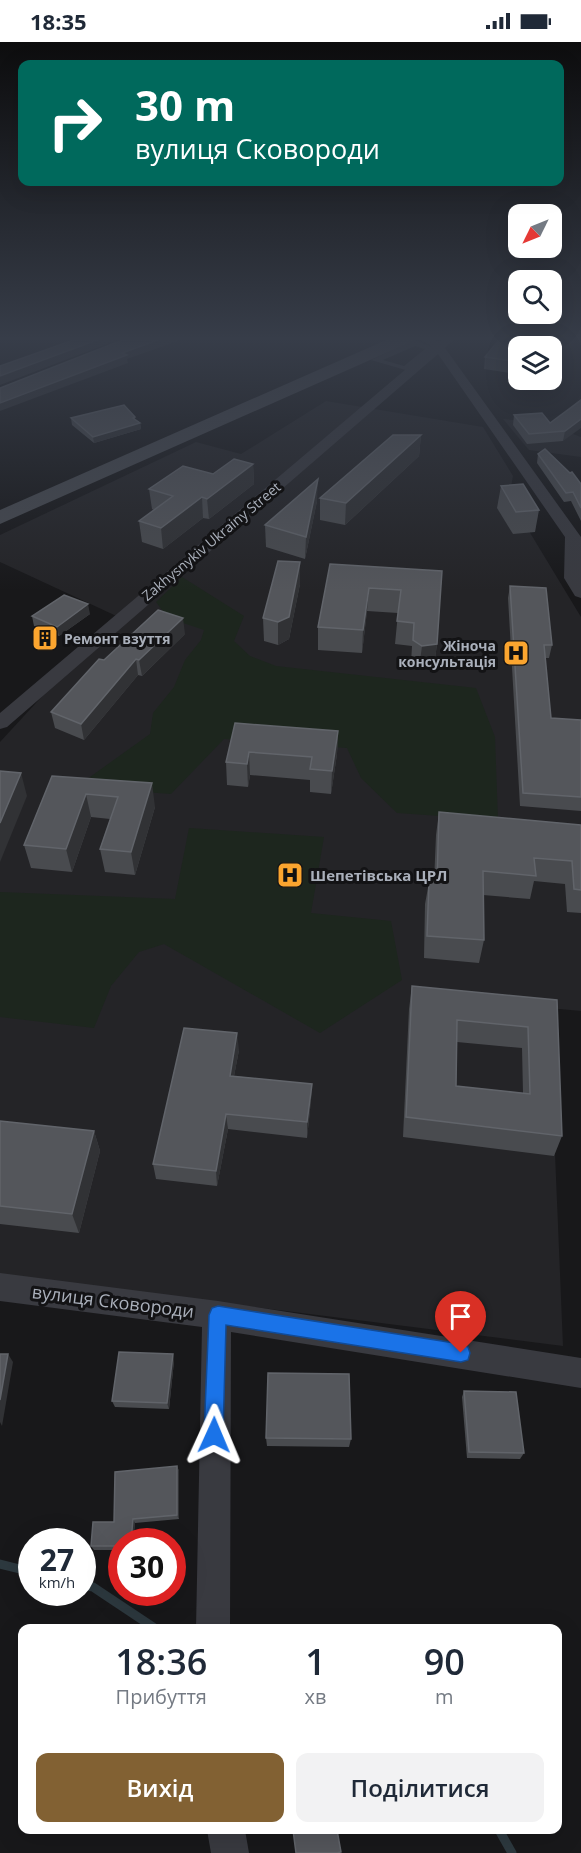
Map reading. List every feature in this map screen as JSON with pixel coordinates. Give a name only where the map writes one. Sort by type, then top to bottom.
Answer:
[{"type":"main road","points":[[0,518],[217,422]]},
{"type":"street","name":"Zakhysnykiv Ukrainy Street","points":[[0,723],[352,422]]},
{"type":"street","points":[[497,422],[573,537],[572,578],[581,592]]},
{"type":"street","name":"вулиця Сковороди","points":[[0,1287],[218,1315],[581,1373]]},
{"type":"street","points":[[213,1624],[215,1347],[218,1315]]},
{"type":"street","points":[[227,1834],[230,1853]]},
{"type":"shaded area","name":"Шепетівська ЦРЛ","points":[[293,422],[450,422],[483,427],[513,476],[509,498],[581,617],[581,1011],[549,1008],[563,1346],[0,1275],[0,742],[47,691],[125,620],[0,562],[0,535],[196,442],[241,454]]},
{"type":"shaded area","points":[[505,422],[541,422],[581,437],[581,457],[529,450]]},
{"type":"shaded area","points":[[182,577],[244,616],[234,641],[250,656],[276,666],[476,688],[495,737],[498,820],[397,813],[361,778],[347,748],[224,739],[171,794],[76,787],[150,734],[153,713],[174,687],[185,660],[201,640],[204,630],[168,618],[156,602]]},
{"type":"shaded area","points":[[189,828],[324,837],[311,913],[391,921],[402,980],[320,1033],[164,944],[139,952],[111,986],[94,1028],[0,1017],[0,892],[175,899]]},
{"type":"building","points":[[75,422],[140,423],[93,437]]},
{"type":"building","points":[[519,422],[549,422],[578,422],[565,431],[529,434]]},
{"type":"building","points":[[393,435],[421,435],[346,503],[320,498]]},
{"type":"building","points":[[545,449],[570,473],[572,472],[581,484],[581,508],[573,492],[566,493],[538,454]]},
{"type":"building","points":[[234,459],[253,464],[207,499],[202,497],[161,528],[139,521],[173,496],[149,489],[183,466],[213,474]]},
{"type":"building","points":[[318,479],[306,537],[265,525]]},
{"type":"building","points":[[523,484],[539,510],[516,512],[501,486]]},
{"type":"building","points":[[278,561],[300,562],[289,617],[278,622],[263,618]]},
{"type":"building","points":[[330,564],[442,571],[437,644],[422,646],[413,640],[414,623],[397,621],[401,590],[369,588],[363,630],[318,627]]},
{"type":"building","points":[[510,586],[546,588],[552,645],[544,645],[551,718],[581,720],[581,797],[523,793]]},
{"type":"building","points":[[64,595],[88,604],[57,627],[32,616]]},
{"type":"building","points":[[158,610],[183,618],[139,660],[136,659],[81,724],[51,712],[99,659],[104,660]]},
{"type":"building","points":[[235,723],[338,731],[332,771],[310,769],[312,757],[249,752],[247,764],[226,762]]},
{"type":"building","points":[[0,771],[21,773],[0,823]]},
{"type":"building","points":[[52,776],[152,783],[131,852],[100,849],[118,797],[86,794],[66,849],[24,845]]},
{"type":"building","points":[[439,812],[581,825],[581,890],[574,889],[572,861],[534,858],[536,876],[483,871],[484,940],[427,936],[429,882],[437,882]]},
{"type":"building","points":[[412,986],[557,1000],[562,1136],[406,1117]],"holes":[[[457,1020],[528,1027],[530,1094],[456,1086]]]},
{"type":"building","points":[[184,1028],[237,1033],[230,1076],[312,1084],[307,1122],[226,1114],[216,1171],[153,1164]]},
{"type":"building","points":[[0,1121],[94,1131],[72,1214],[0,1206]]},
{"type":"building","points":[[119,1352],[173,1354],[167,1403],[112,1401]]},
{"type":"building","points":[[0,1354],[8,1354],[0,1400]]},
{"type":"building","points":[[268,1373],[349,1374],[351,1439],[266,1438]]},
{"type":"building","points":[[464,1391],[516,1392],[524,1453],[469,1452]]},
{"type":"building","points":[[177,1466],[177,1515],[133,1519],[132,1528],[108,1528],[108,1546],[96,1546],[96,1528],[92,1528],[93,1522],[114,1522],[115,1472]]},
{"type":"building","points":[[294,1834],[338,1834],[341,1852],[296,1853]]},
{"type":"waterway","points":[[0,1564],[18,1568]]},
{"type":"waterway","points":[[96,1589],[148,1624]]},
{"type":"waterway","points":[[501,1834],[512,1853]]},
{"type":"place","name":"Ремонт взуття","points":[[45,638]]},
{"type":"place","name":"Жіноча консультація","points":[[516,653]]},
{"type":"place","name":"Шепетівська ЦРЛ","points":[[290,875]]},
{"type":"route","points":[[214,1435],[215,1347],[218,1315],[461,1353]]}]
